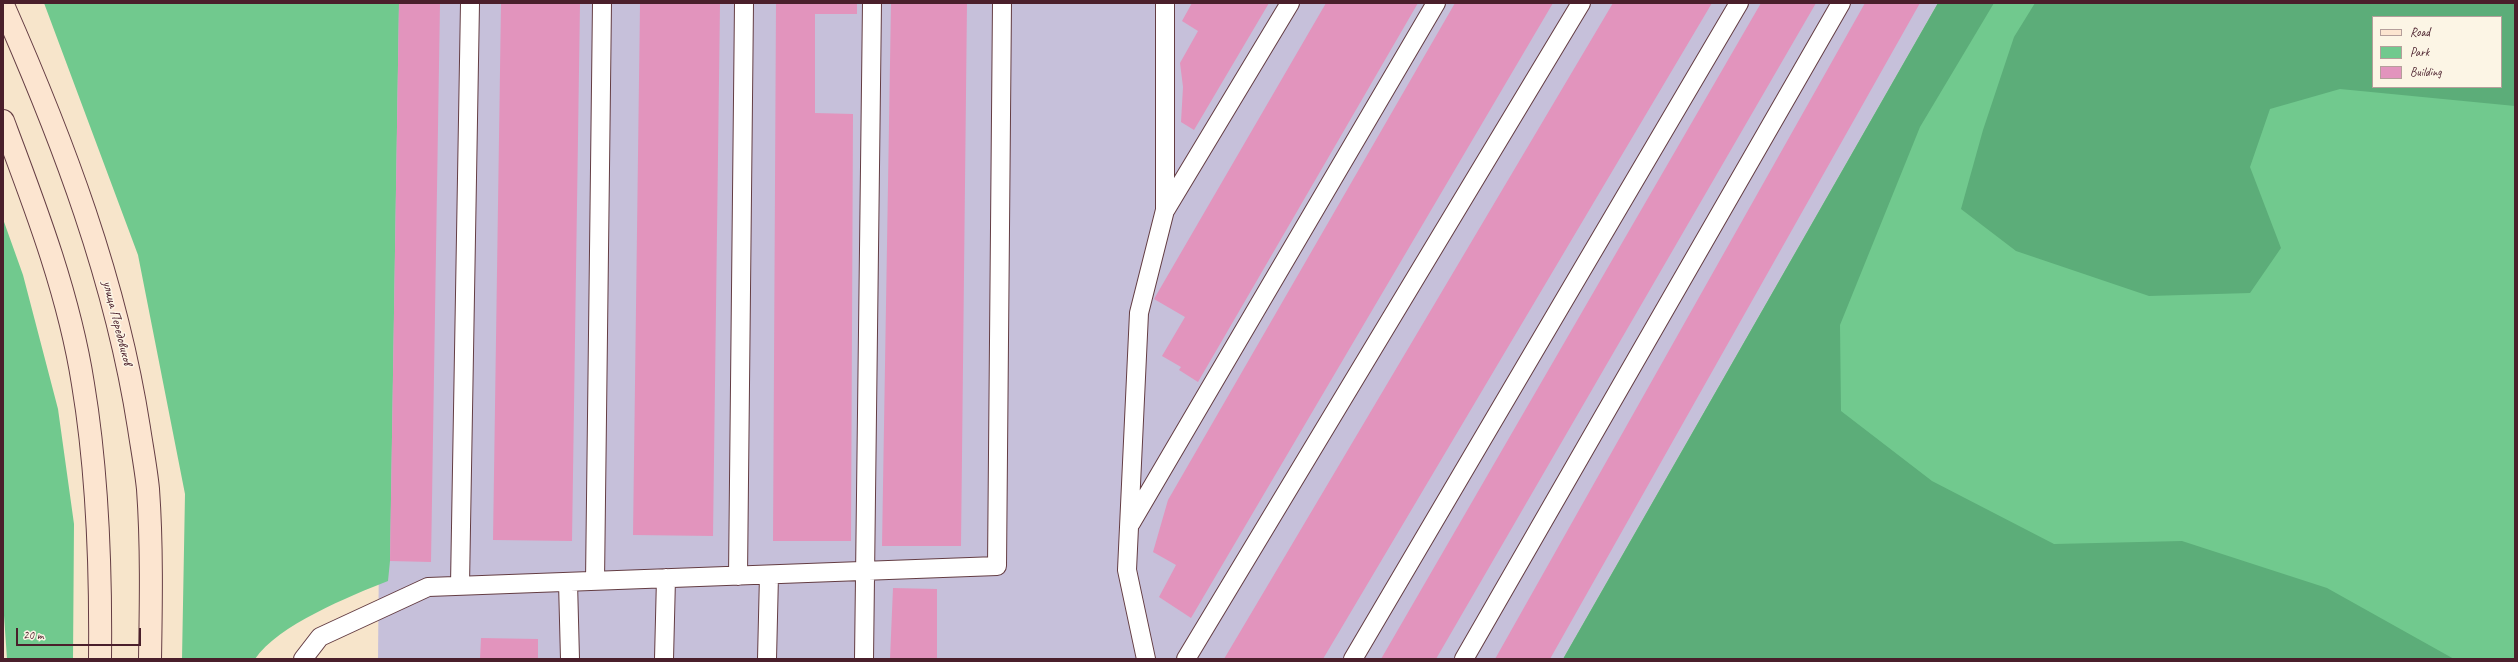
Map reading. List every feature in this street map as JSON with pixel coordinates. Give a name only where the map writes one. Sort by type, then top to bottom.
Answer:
[{"type":"street","name":"улица Передовиков","points":[[3,5],[33,73],[78,190],[107,282],[131,379],[148,488],[150,659]]},
{"type":"street","points":[[3,121],[34,202],[60,285],[83,384],[95,488],[100,601],[100,659]]},
{"type":"lane","points":[[460,585],[470,3]]},
{"type":"lane","points":[[595,581],[602,3]]},
{"type":"lane","points":[[738,576],[744,3]]},
{"type":"lane","points":[[864,659],[872,3]]},
{"type":"lane","points":[[303,659],[320,637],[428,587],[997,566],[1002,3]]},
{"type":"lane","points":[[1146,659],[1127,570],[1139,313],[1165,210],[1165,3]]},
{"type":"lane","points":[[1165,210],[1290,3]]},
{"type":"lane","points":[[1129,526],[1436,3]]},
{"type":"lane","points":[[1186,659],[1580,3]]},
{"type":"lane","points":[[1353,659],[1739,3]]},
{"type":"lane","points":[[1464,659],[1841,3]]},
{"type":"lane","points":[[767,659],[769,575]]},
{"type":"lane","points":[[664,659],[666,578]]},
{"type":"lane","points":[[568,582],[570,659]]},
{"type":"shaded area","points":[[384,3],[1938,3],[1563,659],[378,659]]},
{"type":"green space","points":[[44,3],[399,3],[390,561],[388,581],[335,603],[297,623],[266,647],[255,659],[182,659],[185,494],[138,255]]},
{"type":"green space","points":[[1938,3],[2515,3],[2515,659],[1563,659]]},
{"type":"green space","points":[[1938,3],[1994,3],[1920,127],[1840,325],[1841,411],[1932,481],[2054,544],[2182,541],[2327,588],[2454,659],[1563,659]]},
{"type":"green space","points":[[2035,3],[2515,3],[2515,106],[2340,89],[2270,109],[2250,167],[2281,248],[2250,293],[2149,296],[2016,251],[1961,209],[1983,130],[2014,37]]},
{"type":"green space","points":[[3,219],[23,275],[58,409],[74,524],[73,659],[7,659],[3,601]]},
{"type":"building","points":[[399,3],[440,3],[431,562],[390,561]]},
{"type":"building","points":[[501,3],[580,3],[572,541],[493,540]]},
{"type":"building","points":[[640,3],[720,3],[713,536],[633,535]]},
{"type":"building","points":[[776,3],[857,3],[857,14],[815,14],[815,113],[853,114],[851,541],[773,541]]},
{"type":"building","points":[[891,3],[967,3],[961,546],[882,546]]},
{"type":"building","points":[[1192,3],[1269,3],[1194,130],[1181,122],[1183,87],[1180,63],[1198,31],[1182,21]]},
{"type":"building","points":[[1326,3],[1418,3],[1198,382],[1179,370],[1181,367],[1162,356],[1185,317],[1154,299]]},
{"type":"building","points":[[1455,3],[1553,3],[1191,618],[1159,597],[1176,565],[1153,552],[1168,500]]},
{"type":"building","points":[[1613,3],[1712,3],[1323,659],[1224,659]]},
{"type":"building","points":[[1761,3],[1816,3],[1436,659],[1381,659]]},
{"type":"building","points":[[1865,3],[1920,3],[1550,659],[1495,659]]},
{"type":"building","points":[[893,588],[937,589],[937,659],[890,659]]},
{"type":"building","points":[[481,638],[538,639],[538,659],[480,659]]}]
